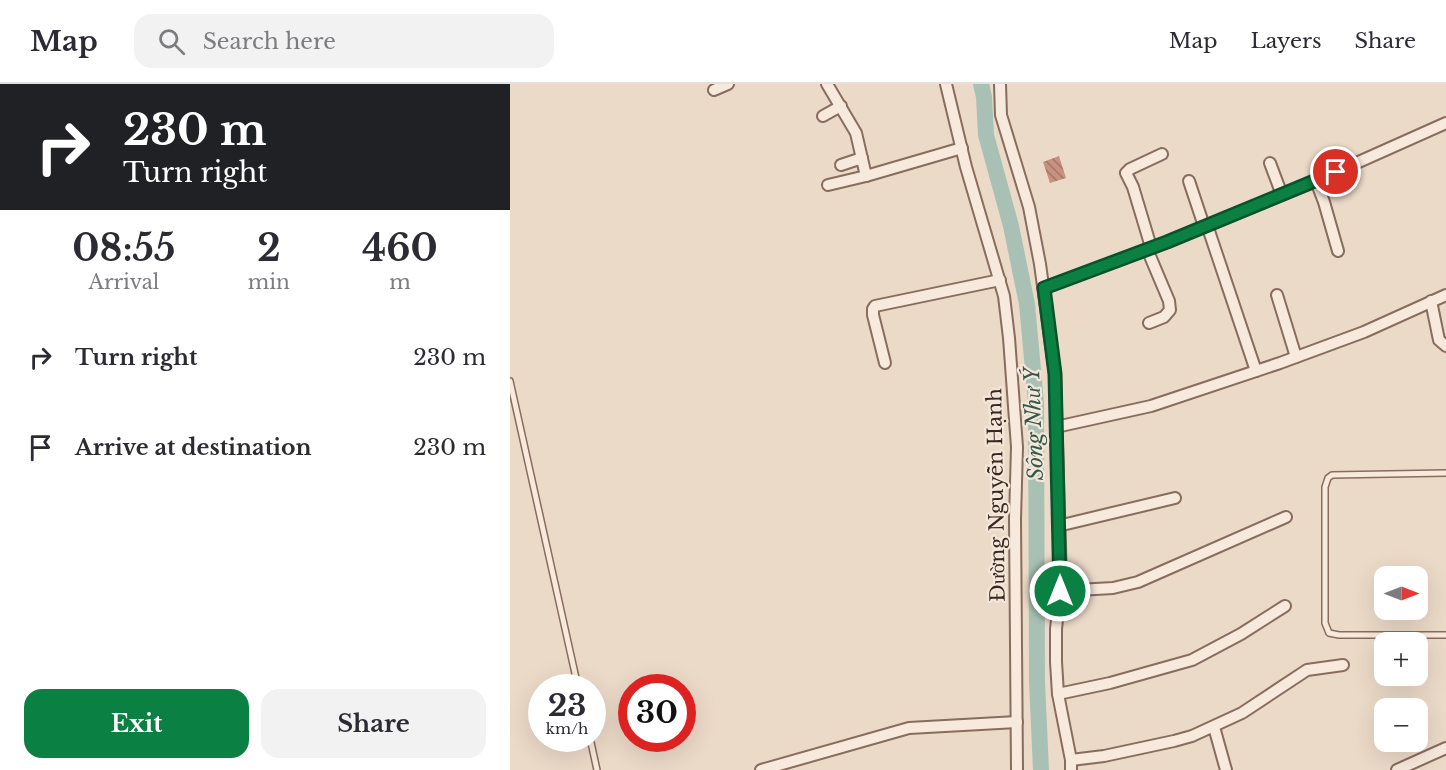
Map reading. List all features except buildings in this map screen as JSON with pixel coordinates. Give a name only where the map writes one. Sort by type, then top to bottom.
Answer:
[{"type":"street","points":[[714,90],[728,84]]},
{"type":"street","points":[[827,84],[856,133],[866,176]]},
{"type":"street","name":"Đường Nguyễn Hạnh","points":[[946,84],[1004,296],[1013,382],[1017,447],[1015,519],[1017,770]]},
{"type":"street","points":[[1000,84],[1001,115],[1029,207],[1044,288],[1055,374],[1060,591],[1056,629],[1058,694],[1071,765],[1174,741],[1214,727],[1242,713],[1307,670],[1343,665]]},
{"type":"street","points":[[823,116],[841,106]]},
{"type":"street","points":[[1044,288],[1282,195],[1446,123]]},
{"type":"street","points":[[828,185],[962,148]]},
{"type":"street","points":[[1149,323],[1164,317],[1170,310],[1169,301],[1149,248],[1133,187],[1126,173],[1162,154]]},
{"type":"street","points":[[841,165],[862,158]]},
{"type":"street","points":[[1270,163],[1282,195]]},
{"type":"street","points":[[1189,181],[1256,371]]},
{"type":"street","points":[[1316,181],[1338,251]]},
{"type":"street","points":[[885,363],[873,315],[873,309],[876,306],[1000,280]]},
{"type":"street","points":[[1056,427],[1151,406],[1256,371],[1364,332],[1446,294]]},
{"type":"street","points":[[1277,295],[1296,357]]},
{"type":"street","points":[[1431,301],[1439,340],[1446,346]]},
{"type":"street","points":[[1058,526],[1175,498]]},
{"type":"street","points":[[1060,591],[1113,588],[1138,582],[1286,517]]},
{"type":"street","points":[[1058,694],[1110,683],[1192,660],[1241,634],[1285,606]]},
{"type":"street","points":[[761,770],[909,728],[1017,722]]},
{"type":"street","points":[[1214,727],[1226,770]]},
{"type":"street","points":[[1397,770],[1446,748]]},
{"type":"lane","points":[[510,381],[575,674]]},
{"type":"lane","points":[[1446,473],[1332,475],[1328,478],[1325,487],[1325,623],[1329,633],[1339,635],[1446,635]]},
{"type":"lane","points":[[593,752],[597,770]]},
{"type":"waterway","name":"Sông Như Ý","points":[[981,84],[986,135],[1011,226],[1027,304],[1036,403],[1037,682],[1041,770]]},
{"type":"route","points":[[1060,591],[1055,374],[1044,288],[1167,242],[1336,172]]}]
